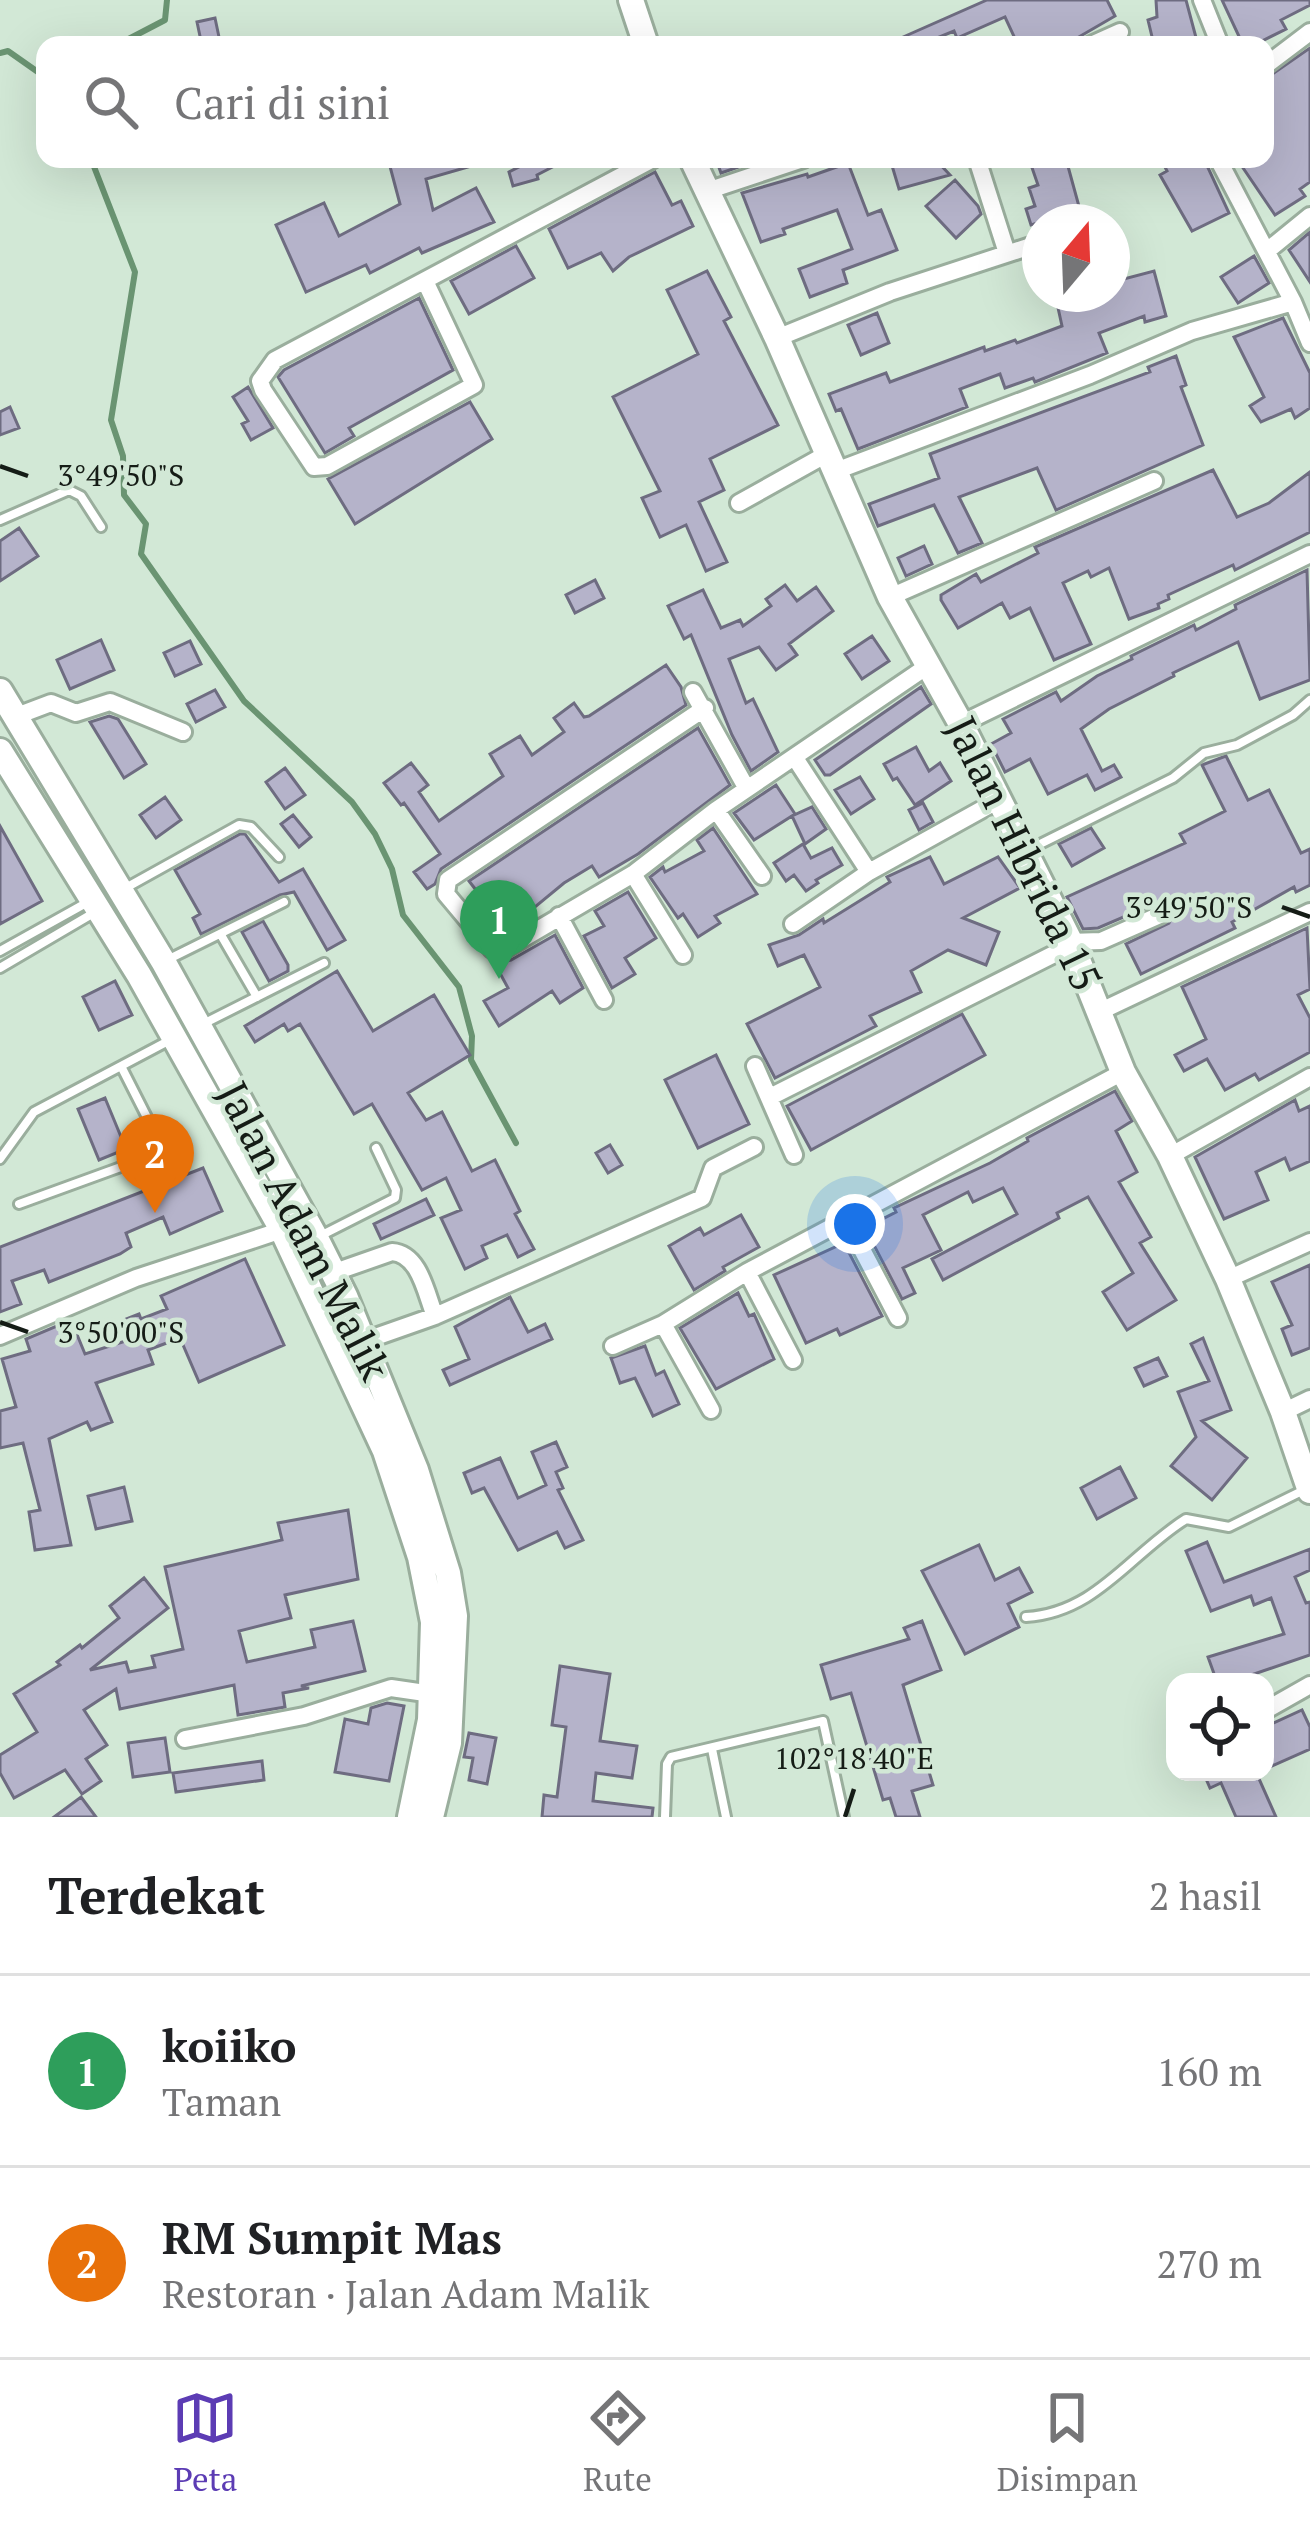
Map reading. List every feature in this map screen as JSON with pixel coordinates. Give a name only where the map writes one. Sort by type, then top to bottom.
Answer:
[{"type":"main road","points":[[638,3],[644,36]]},
{"type":"main road","name":"Jalan Hibrida 15","points":[[696,168],[777,338],[890,597],[961,724],[1071,944],[1123,1072],[1170,1156],[1228,1279],[1310,1489]]},
{"type":"main road","name":"Jalan Adam Malik","points":[[0,692],[164,961],[316,1238],[416,1470],[448,1573],[455,1616],[448,1743],[431,1817]]},
{"type":"main road","name":"Jalan Adam Malik","points":[[2,761],[139,975],[287,1240],[385,1451],[420,1557],[433,1622],[432,1694],[410,1817]]},
{"type":"main road","points":[[139,975],[164,961]]},
{"type":"main road","points":[[173,1038],[198,1026]]},
{"type":"main road","points":[[287,1240],[316,1238]]},
{"type":"main road","points":[[336,1351],[364,1341]]},
{"type":"street","points":[[1202,0],[1216,36]]},
{"type":"street","points":[[1111,36],[1120,32]]},
{"type":"street","points":[[1274,59],[1310,32]]},
{"type":"street","points":[[425,281],[474,385],[327,466],[314,467],[263,391],[260,381],[275,360],[636,168]]},
{"type":"street","points":[[707,191],[776,168]]},
{"type":"street","points":[[980,168],[1007,253]]},
{"type":"street","points":[[1223,168],[1310,343]]},
{"type":"street","points":[[1267,250],[1310,216]]},
{"type":"street","points":[[777,338],[890,292],[1022,248]]},
{"type":"street","points":[[740,503],[829,464],[1090,375],[1192,331],[1293,302]]},
{"type":"street","points":[[890,597],[1154,481]]},
{"type":"street","points":[[961,724],[1310,554]]},
{"type":"street","points":[[705,708],[446,885],[446,894],[496,951],[633,874],[716,810],[929,665]]},
{"type":"street","points":[[693,692],[747,789]]},
{"type":"street","points":[[14,717],[51,703],[76,713],[110,702],[183,732]]},
{"type":"street","points":[[795,758],[868,872]]},
{"type":"street","points":[[793,923],[868,872],[997,801]]},
{"type":"street","points":[[716,810],[762,876]]},
{"type":"street","points":[[633,874],[683,955]]},
{"type":"street","points":[[1102,1011],[1310,912]]},
{"type":"street","points":[[770,1097],[1071,944],[1101,941],[1160,915]]},
{"type":"street","points":[[559,916],[604,1000]]},
{"type":"street","points":[[755,1066],[794,1155]]},
{"type":"street","points":[[613,1346],[663,1324],[747,1271],[1123,1072]]},
{"type":"street","points":[[1170,1156],[1310,1077]]},
{"type":"street","points":[[364,1341],[435,1316],[702,1198],[713,1168],[754,1147]]},
{"type":"street","points":[[847,1221],[898,1318]]},
{"type":"street","points":[[0,1336],[136,1278],[287,1240]]},
{"type":"street","points":[[1228,1279],[1310,1242]]},
{"type":"street","points":[[332,1274],[403,1252],[412,1259],[435,1316]]},
{"type":"street","points":[[747,1271],[793,1360]]},
{"type":"street","points":[[663,1324],[711,1410]]},
{"type":"street","points":[[1283,1412],[1310,1399]]},
{"type":"street","points":[[1274,1705],[1310,1685]]},
{"type":"street","points":[[184,1739],[304,1716],[392,1688],[432,1694]]},
{"type":"lane","points":[[0,520],[69,490],[81,496],[101,526]]},
{"type":"lane","points":[[1024,853],[1173,778],[1204,753],[1237,746],[1256,736],[1293,716],[1310,700]]},
{"type":"lane","points":[[121,890],[239,825],[251,827],[279,857]]},
{"type":"lane","points":[[164,961],[284,902]]},
{"type":"lane","points":[[0,951],[95,905]]},
{"type":"lane","points":[[0,968],[61,932],[95,905]]},
{"type":"lane","points":[[56,920],[61,932]]},
{"type":"lane","points":[[221,935],[256,997]]},
{"type":"lane","points":[[198,1026],[324,963]]},
{"type":"lane","points":[[0,1159],[34,1112],[173,1038]]},
{"type":"lane","points":[[19,1204],[140,1160],[158,1149],[159,1141],[122,1068]]},
{"type":"lane","points":[[316,1238],[395,1198],[396,1190],[376,1148]]},
{"type":"lane","points":[[1026,1617],[1048,1616],[1081,1604],[1186,1519],[1228,1527],[1310,1489]]},
{"type":"lane","points":[[664,1817],[668,1760],[823,1721],[844,1817]]},
{"type":"lane","points":[[712,1749],[726,1817]]},
{"type":"building","points":[[987,0],[1107,0],[1115,16],[1081,36],[1014,36],[1005,17],[962,36],[954,31],[942,36],[905,36]]},
{"type":"building","points":[[1156,0],[1186,0],[1196,36],[1152,36],[1148,20],[1157,17]]},
{"type":"building","points":[[1222,0],[1310,0],[1310,5],[1281,20],[1286,29],[1272,36],[1239,36]]},
{"type":"building","points":[[215,18],[219,36],[200,36],[197,22]]},
{"type":"building","points":[[1310,48],[1310,182],[1300,189],[1305,196],[1275,215],[1243,168],[1274,168],[1274,73]]},
{"type":"building","points":[[390,168],[464,168],[426,179],[433,210],[476,188],[494,222],[422,253],[419,248],[370,273],[366,265],[306,292],[276,225],[324,203],[339,236],[400,204]]},
{"type":"building","points":[[551,168],[537,175],[538,179],[513,186],[509,172]]},
{"type":"building","points":[[850,168],[868,215],[881,210],[897,250],[843,270],[847,283],[810,297],[799,269],[852,249],[837,210],[761,242],[742,193]]},
{"type":"building","points":[[893,168],[943,168],[950,175],[899,189]]},
{"type":"building","points":[[1032,168],[1068,168],[1078,204],[1034,204],[1029,188],[1038,185]]},
{"type":"building","points":[[1208,168],[1229,213],[1192,231],[1160,175]]},
{"type":"building","points":[[655,172],[672,205],[681,201],[693,226],[629,257],[613,271],[601,253],[568,268],[549,229]]},
{"type":"building","points":[[955,180],[981,214],[956,238],[926,206]]},
{"type":"building","points":[[1310,232],[1310,282],[1289,250]]},
{"type":"building","points":[[516,246],[534,278],[469,314],[451,281]]},
{"type":"building","points":[[1254,256],[1269,283],[1238,303],[1221,277]]},
{"type":"building","points":[[707,271],[731,317],[724,321],[778,425],[710,459],[724,490],[699,502],[727,562],[706,571],[686,525],[660,537],[642,498],[660,491],[613,397],[698,354],[667,290]]},
{"type":"building","points":[[1154,271],[1166,316],[1145,322],[1144,316],[1099,333],[1107,353],[1035,382],[1033,378],[1005,388],[1000,374],[960,389],[967,407],[858,449],[841,409],[836,411],[829,394],[886,373],[890,382],[984,347],[985,351],[1017,343],[1062,326],[1059,312],[1130,312],[1130,277]]},
{"type":"building","points":[[419,298],[453,370],[349,428],[354,436],[325,453],[278,377]]},
{"type":"building","points":[[877,313],[889,343],[861,355],[848,325]]},
{"type":"building","points":[[1283,318],[1310,373],[1310,408],[1295,418],[1291,409],[1261,422],[1250,406],[1264,397],[1234,337]]},
{"type":"building","points":[[1176,356],[1186,385],[1181,387],[1203,445],[1056,510],[1037,468],[959,497],[982,543],[958,553],[934,505],[878,526],[869,504],[939,478],[930,454],[1150,372],[1148,367]]},
{"type":"building","points":[[248,387],[273,428],[251,440],[242,424],[248,421],[233,397]]},
{"type":"building","points":[[470,402],[492,439],[355,524],[328,479]]},
{"type":"building","points":[[10,407],[19,428],[0,435],[0,412]]},
{"type":"building","points":[[1213,470],[1237,517],[1269,503],[1310,472],[1310,532],[1235,570],[1233,565],[1168,595],[1159,608],[1129,619],[1109,568],[1091,577],[1088,571],[1063,583],[1091,644],[1054,660],[1030,608],[1010,618],[1002,603],[958,628],[941,600],[941,595],[976,574],[981,582],[1038,553],[1035,547]]},
{"type":"building","points":[[19,528],[38,556],[0,581],[0,541]]},
{"type":"building","points":[[924,546],[932,564],[906,576],[898,558]]},
{"type":"building","points":[[1307,570],[1310,680],[1260,699],[1238,642],[1173,673],[1081,729],[1102,771],[1114,765],[1121,777],[1095,790],[1087,775],[1048,794],[1030,759],[1005,772],[991,744],[1011,733],[1003,719],[1056,692],[1061,701],[1131,656],[1194,625],[1196,630]]},
{"type":"building","points":[[595,580],[604,598],[575,613],[566,595]]},
{"type":"building","points":[[785,585],[797,601],[816,587],[833,611],[789,644],[797,655],[776,670],[759,647],[729,659],[746,703],[753,699],[778,752],[751,771],[691,635],[684,639],[668,606],[703,590],[721,628],[740,620],[743,626],[771,606],[766,599]]},
{"type":"building","points":[[872,636],[889,661],[862,679],[845,654]]},
{"type":"building","points":[[101,640],[114,670],[70,689],[57,660]]},
{"type":"building","points":[[190,641],[201,664],[175,676],[164,653]]},
{"type":"building","points":[[666,665],[686,705],[441,869],[435,884],[427,889],[414,872],[440,854],[384,783],[411,763],[428,785],[419,792],[439,821],[503,776],[490,754],[520,736],[532,755],[564,732],[554,718],[574,703],[584,717],[589,716]]},
{"type":"building","points":[[921,687],[931,704],[825,775],[815,760]]},
{"type":"building","points":[[215,690],[225,707],[196,722],[187,704]]},
{"type":"building","points":[[109,716],[118,719],[146,764],[124,778],[90,722]]},
{"type":"building","points":[[698,728],[730,785],[638,854],[599,877],[592,866],[564,883],[507,930],[469,881]]},
{"type":"building","points":[[916,747],[929,771],[940,763],[951,781],[915,805],[884,764]]},
{"type":"building","points":[[1226,756],[1248,800],[1269,790],[1301,853],[1310,849],[1310,885],[1296,892],[1294,887],[1232,922],[1235,928],[1141,974],[1126,944],[1169,923],[1173,915],[1168,906],[1156,903],[1098,928],[1083,929],[1067,897],[1185,843],[1180,834],[1225,811],[1202,765]]},
{"type":"building","points":[[285,768],[305,795],[285,809],[266,782]]},
{"type":"building","points":[[860,777],[874,799],[851,814],[835,790]]},
{"type":"building","points":[[776,785],[795,814],[754,840],[734,813]]},
{"type":"building","points":[[165,797],[181,820],[156,838],[140,815]]},
{"type":"building","points":[[923,803],[933,822],[919,830],[909,810]]},
{"type":"building","points":[[812,807],[826,829],[805,844],[792,816]]},
{"type":"building","points":[[293,815],[311,837],[299,847],[281,824]]},
{"type":"building","points":[[0,826],[42,901],[0,924]]},
{"type":"building","points":[[713,828],[757,894],[715,916],[720,923],[698,937],[683,914],[678,918],[650,877],[704,851],[697,840]]},
{"type":"building","points":[[1091,828],[1104,848],[1072,866],[1059,844]]},
{"type":"building","points":[[245,834],[279,882],[303,869],[345,940],[327,950],[294,892],[201,934],[193,918],[200,914],[175,870]]},
{"type":"building","points":[[803,844],[811,858],[832,848],[842,865],[806,891],[794,875],[786,881],[774,863]]},
{"type":"building","points":[[930,857],[944,884],[998,857],[1020,888],[963,918],[999,932],[986,965],[948,950],[911,971],[921,992],[870,1016],[876,1026],[775,1078],[747,1024],[820,987],[804,955],[778,966],[769,945],[799,935],[823,919],[824,923],[890,882],[887,877]]},
{"type":"building","points":[[628,892],[656,938],[625,958],[635,974],[612,988],[584,936],[604,926],[595,911]]},
{"type":"building","points":[[263,921],[288,965],[288,971],[269,981],[242,932]]},
{"type":"building","points":[[1307,928],[1310,989],[1298,995],[1310,1018],[1310,1052],[1259,1080],[1255,1074],[1225,1090],[1207,1059],[1184,1071],[1175,1055],[1206,1039],[1182,987]]},
{"type":"building","points":[[555,935],[583,988],[560,1003],[552,991],[499,1026],[484,1001],[508,988],[495,964]]},
{"type":"building","points":[[337,971],[373,1031],[434,995],[470,1055],[408,1093],[426,1120],[442,1112],[472,1171],[495,1160],[534,1249],[518,1257],[507,1235],[482,1246],[487,1258],[465,1269],[441,1218],[461,1210],[446,1178],[422,1190],[372,1104],[354,1114],[300,1024],[288,1031],[284,1024],[255,1042],[245,1026]]},
{"type":"building","points":[[115,981],[132,1015],[99,1030],[83,997]]},
{"type":"building","points":[[962,1014],[985,1055],[811,1150],[787,1106]]},
{"type":"building","points":[[716,1055],[749,1124],[698,1148],[665,1080]]},
{"type":"building","points":[[1115,1091],[1132,1121],[1116,1131],[1137,1172],[1119,1182],[1151,1237],[1140,1243],[1176,1300],[1127,1330],[1103,1292],[1133,1273],[1088,1197],[1057,1213],[1059,1218],[943,1280],[932,1259],[1017,1214],[1003,1188],[973,1202],[968,1192],[923,1215],[941,1250],[903,1268],[915,1293],[902,1299],[865,1228],[896,1212],[894,1208],[990,1163]]},
{"type":"building","points":[[105,1098],[126,1149],[99,1160],[78,1109]]},
{"type":"building","points":[[1295,1100],[1299,1111],[1310,1106],[1310,1161],[1290,1170],[1285,1158],[1256,1172],[1268,1200],[1224,1219],[1195,1157]]},
{"type":"building","points":[[610,1145],[622,1165],[608,1173],[596,1153]]},
{"type":"building","points":[[203,1168],[222,1211],[170,1234],[163,1217],[126,1233],[131,1247],[120,1254],[49,1282],[44,1270],[12,1281],[21,1304],[0,1312],[0,1247]]},
{"type":"building","points":[[426,1199],[434,1215],[381,1239],[374,1224]]},
{"type":"building","points":[[741,1215],[759,1247],[694,1290],[669,1246],[700,1228],[704,1235]]},
{"type":"building","points":[[844,1243],[882,1316],[840,1335],[837,1329],[806,1343],[774,1275]]},
{"type":"building","points":[[245,1259],[284,1345],[199,1382],[180,1338],[148,1350],[153,1364],[96,1383],[112,1422],[91,1430],[87,1422],[49,1439],[71,1545],[35,1550],[29,1512],[40,1510],[23,1443],[0,1448],[0,1411],[16,1407],[2,1359],[30,1351],[26,1339],[71,1320],[85,1354],[135,1338],[126,1319],[167,1309],[161,1296]]},
{"type":"building","points":[[1310,1265],[1310,1348],[1292,1355],[1282,1329],[1292,1325],[1272,1282]]},
{"type":"building","points":[[738,1293],[749,1316],[754,1314],[774,1359],[716,1389],[680,1328]]},
{"type":"building","points":[[510,1297],[528,1332],[545,1324],[552,1339],[450,1385],[443,1370],[469,1359],[455,1327]]},
{"type":"building","points":[[1203,1338],[1231,1410],[1202,1421],[1247,1458],[1212,1500],[1171,1466],[1196,1437],[1178,1392],[1209,1381],[1191,1344]]},
{"type":"building","points":[[645,1346],[656,1375],[664,1371],[679,1404],[653,1416],[635,1378],[620,1383],[611,1358]]},
{"type":"building","points":[[1158,1358],[1167,1376],[1144,1386],[1135,1368]]},
{"type":"building","points":[[556,1442],[567,1467],[556,1472],[563,1488],[558,1490],[583,1540],[565,1548],[557,1532],[518,1550],[484,1488],[472,1493],[464,1473],[500,1458],[518,1498],[546,1485],[532,1452]]},
{"type":"building","points":[[1120,1467],[1136,1498],[1097,1519],[1081,1488]]},
{"type":"building","points":[[124,1487],[132,1521],[96,1529],[88,1496]]},
{"type":"building","points":[[348,1510],[358,1579],[285,1595],[291,1618],[239,1631],[247,1662],[315,1647],[311,1630],[353,1621],[365,1671],[283,1693],[285,1707],[238,1715],[234,1685],[120,1709],[116,1689],[84,1710],[107,1745],[86,1759],[101,1781],[82,1794],[65,1770],[14,1798],[0,1773],[0,1755],[37,1732],[14,1694],[119,1618],[110,1606],[144,1578],[168,1608],[90,1670],[126,1662],[129,1672],[155,1667],[152,1656],[183,1649],[165,1567],[282,1540],[278,1523]]},
{"type":"building","points":[[1207,1542],[1224,1582],[1310,1549],[1310,1570],[1295,1577],[1306,1603],[1310,1602],[1310,1655],[1257,1673],[1214,1673],[1208,1657],[1284,1634],[1271,1598],[1254,1605],[1251,1596],[1211,1611],[1186,1551]]},
{"type":"building","points":[[979,1545],[995,1580],[1019,1568],[1032,1592],[1008,1604],[1019,1627],[965,1654],[922,1571]]},
{"type":"building","points":[[922,1621],[941,1670],[903,1685],[933,1785],[912,1791],[920,1817],[896,1817],[890,1798],[883,1800],[851,1693],[831,1699],[821,1665],[909,1639],[904,1628]]},
{"type":"building","points":[[560,1666],[610,1674],[600,1741],[637,1746],[632,1778],[596,1773],[593,1801],[653,1808],[652,1817],[542,1817],[544,1795],[557,1797],[566,1727],[552,1725]]},
{"type":"building","points":[[387,1703],[404,1706],[389,1781],[335,1772],[345,1719],[368,1724],[371,1708]]},
{"type":"building","points":[[1302,1710],[1310,1727],[1310,1749],[1274,1765],[1274,1723]]},
{"type":"building","points":[[469,1733],[496,1738],[487,1784],[469,1780],[473,1758],[464,1757]]},
{"type":"building","points":[[165,1738],[170,1772],[133,1777],[128,1743]]},
{"type":"building","points":[[262,1761],[264,1780],[176,1792],[173,1773]]},
{"type":"building","points":[[1207,1781],[1260,1781],[1276,1817],[1236,1817],[1221,1783],[1210,1788]]},
{"type":"building","points":[[81,1797],[96,1817],[54,1817]]},
{"type":"waterway","points":[[134,36],[165,20],[167,0]]},
{"type":"waterway","points":[[0,53],[8,51],[36,71]]},
{"type":"waterway","points":[[95,168],[135,272],[111,420],[123,456],[124,495],[146,524],[141,554],[244,701],[352,802],[375,834],[392,869],[403,915],[459,987],[472,1036],[471,1060],[516,1143]]},
{"type":"place","name":"koiiko","points":[[499,979]]},
{"type":"place","name":"RM Sumpit Mas","points":[[155,1213]]}]
